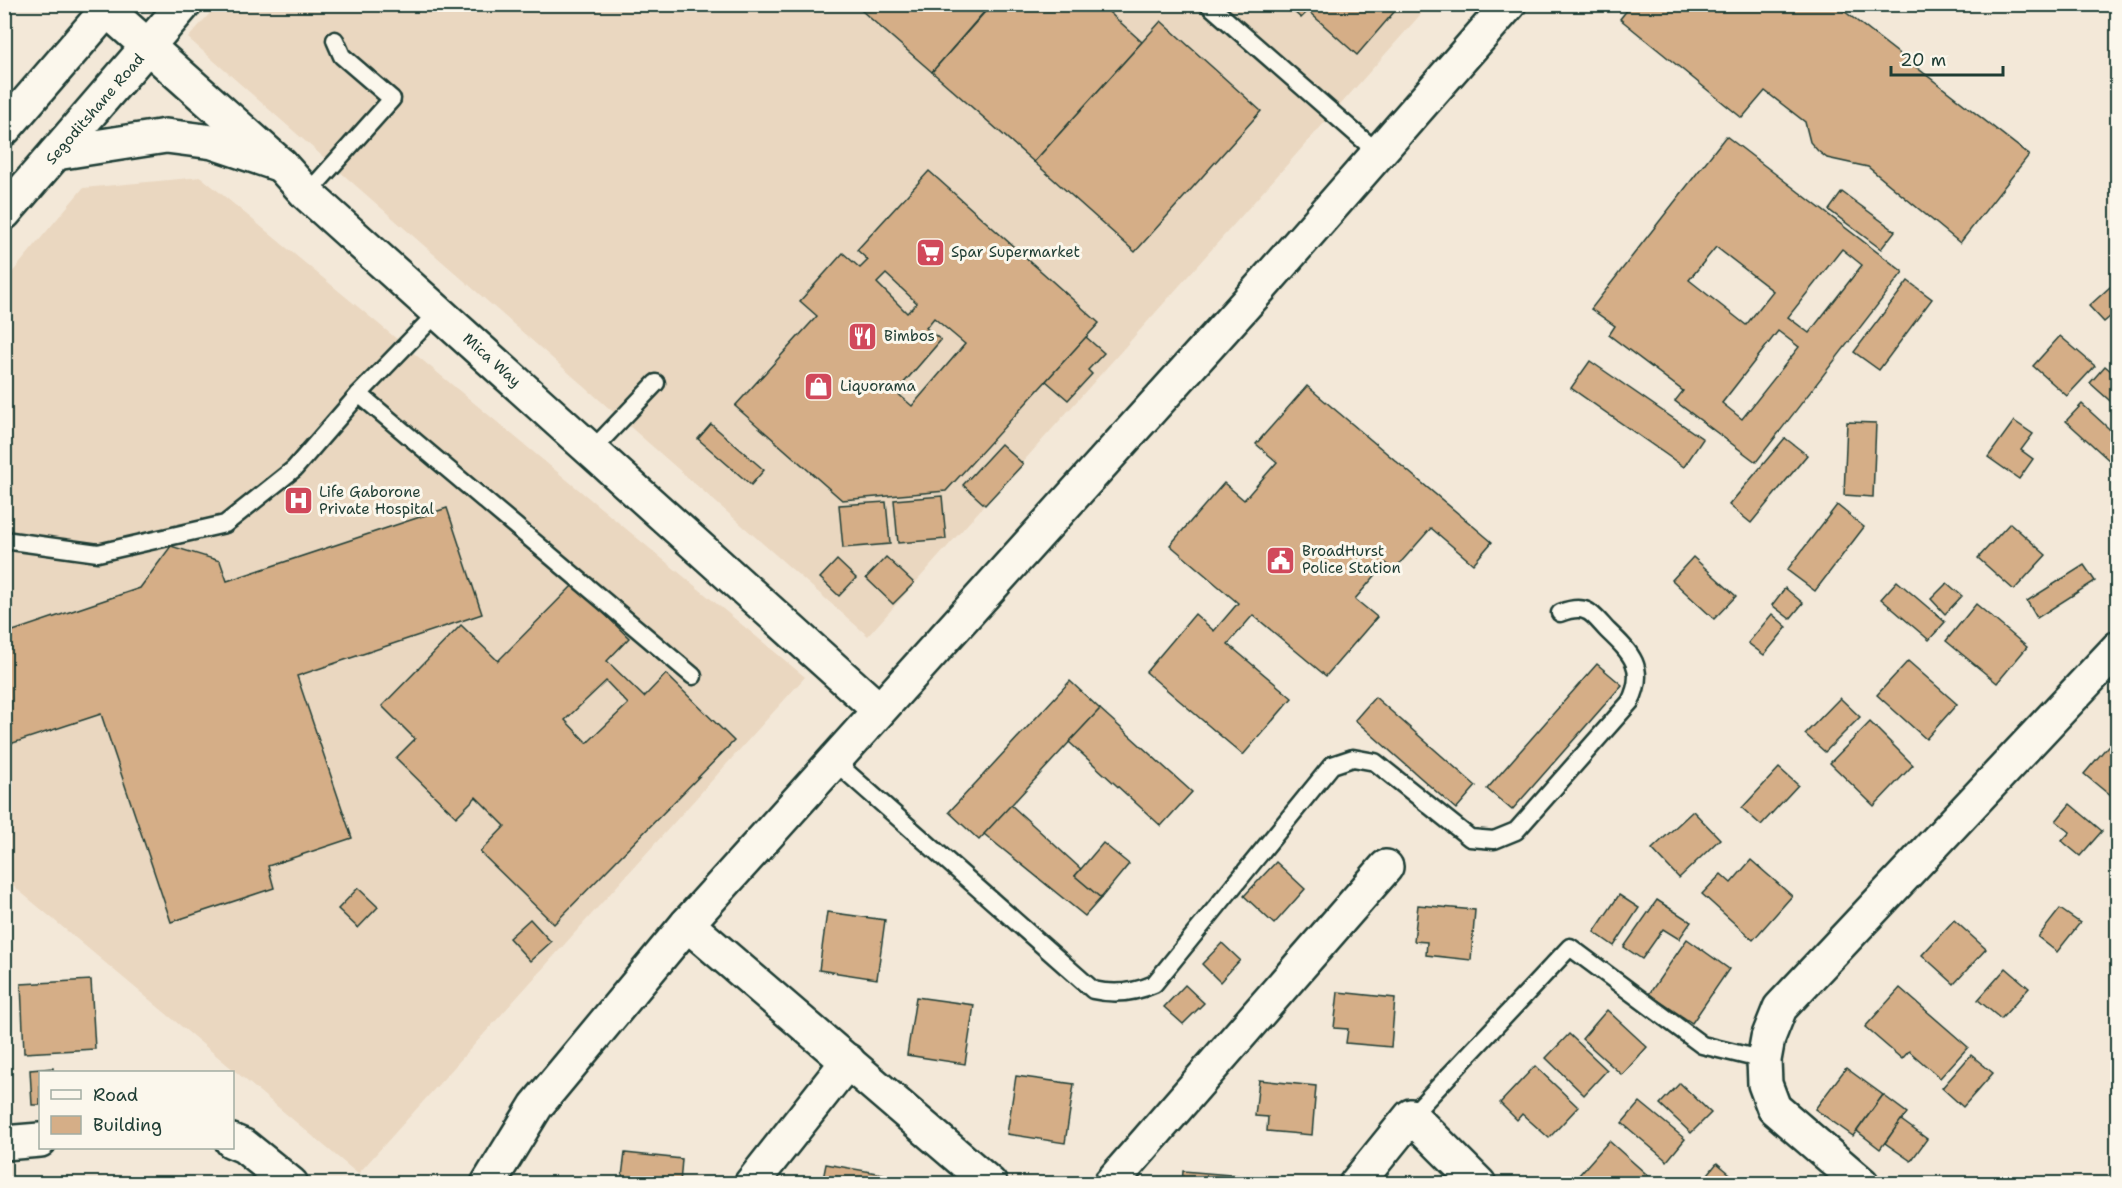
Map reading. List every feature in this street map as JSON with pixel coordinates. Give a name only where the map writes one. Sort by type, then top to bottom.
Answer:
[{"type":"street","name":"Segoditshane Road","points":[[4,213],[150,46],[183,4]]},
{"type":"street","points":[[488,1184],[536,1106],[687,924],[878,709],[1262,287],[1377,152],[1509,4]]},
{"type":"street","name":"Mica Way","points":[[110,7],[281,165],[307,194],[878,709]]},
{"type":"street","points":[[4,129],[110,7]]},
{"type":"street","points":[[56,153],[166,136],[213,142],[281,165]]},
{"type":"street","points":[[1862,1184],[1774,1108],[1765,1084],[1764,1060],[1768,1038],[1780,1008],[2118,648]]},
{"type":"street","points":[[1110,1184],[1386,867]]},
{"type":"street","points":[[687,924],[990,1184]]},
{"type":"street","points":[[751,1184],[848,1061]]},
{"type":"street","points":[[1356,1184],[1411,1116],[1479,1184]]},
{"type":"street","points":[[4,1143],[39,1140]]},
{"type":"street","points":[[234,1142],[244,1146],[291,1184]]},
{"type":"lane","points":[[1208,4],[1377,152]]},
{"type":"lane","points":[[307,194],[392,99],[342,56],[335,40]]},
{"type":"lane","points":[[4,540],[98,553],[225,524],[294,469],[359,394],[438,312]]},
{"type":"lane","points":[[592,450],[656,382]]},
{"type":"lane","points":[[359,394],[693,676]]},
{"type":"lane","points":[[833,760],[1093,990],[1108,993],[1140,990],[1154,984],[1332,765],[1342,760],[1375,762],[1470,838],[1494,840],[1516,831],[1630,702],[1638,687],[1634,662],[1629,651],[1587,611],[1573,609],[1560,613]]},
{"type":"lane","points":[[1411,1116],[1570,947],[1702,1045],[1764,1060]]},
{"type":"shaded area","points":[[218,4],[1429,5],[868,636],[188,38]]},
{"type":"shaded area","name":"Life Gaborone Private Hospital","points":[[201,177],[805,677],[358,1174],[5,879],[5,281],[83,188]]},
{"type":"building","points":[[854,4],[991,4],[932,72]]},
{"type":"building","points":[[992,4],[1100,4],[1142,42],[1034,162],[932,72]]},
{"type":"building","points":[[1285,4],[1401,4],[1357,55],[1308,11],[1301,18]]},
{"type":"building","points":[[1632,4],[1835,4],[2029,155],[1960,243],[1868,167],[1827,158],[1818,151],[1810,142],[1805,122],[1765,91],[1742,118],[1620,19]]},
{"type":"building","points":[[1161,21],[1261,111],[1135,252],[1034,162]]},
{"type":"building","points":[[1726,136],[1903,272],[1756,462],[1675,401],[1683,391],[1609,335],[1615,326],[1591,309]],"holes":[[[1716,247],[1773,291],[1746,325],[1689,280]],[[1842,249],[1862,265],[1809,333],[1788,317]],[[1778,331],[1799,347],[1742,419],[1722,403]]]},
{"type":"building","points":[[929,171],[1099,323],[946,491],[842,500],[735,406],[817,316],[800,301],[843,253],[860,268],[868,260],[857,250]],"holes":[[[886,274],[917,303],[907,313],[877,283]],[[934,318],[965,344],[912,406],[896,392],[941,340],[926,328]]]},
{"type":"building","points":[[1842,192],[1895,231],[1881,249],[1829,210]]},
{"type":"building","points":[[1908,281],[1932,299],[1879,370],[1854,352]]},
{"type":"building","points":[[2110,287],[2118,295],[2118,310],[2104,322],[2089,306]]},
{"type":"building","points":[[2060,336],[2095,366],[2067,396],[2033,366]]},
{"type":"building","points":[[1086,337],[1104,353],[1088,370],[1092,374],[1068,400],[1046,381]]},
{"type":"building","points":[[1590,361],[1703,439],[1684,467],[1571,388]]},
{"type":"building","points":[[2105,366],[2118,377],[2118,408],[2090,383]]},
{"type":"building","points":[[1307,386],[1492,542],[1473,564],[1431,528],[1394,570],[1386,563],[1355,599],[1377,617],[1326,676],[1253,615],[1228,644],[1292,698],[1243,755],[1146,672],[1195,614],[1214,631],[1238,603],[1170,545],[1224,483],[1244,500],[1277,462],[1256,444]]},
{"type":"building","points":[[2082,404],[2118,437],[2118,455],[2111,462],[2066,421]]},
{"type":"building","points":[[2014,421],[2033,434],[2021,450],[2033,459],[2019,479],[1988,457]]},
{"type":"building","points":[[1847,422],[1876,423],[1873,497],[1844,495]]},
{"type":"building","points":[[711,424],[764,470],[751,485],[698,439]]},
{"type":"building","points":[[1785,438],[1807,455],[1751,523],[1729,505]]},
{"type":"building","points":[[1001,444],[1023,464],[985,505],[963,485]]},
{"type":"building","points":[[942,496],[946,539],[898,543],[894,500]]},
{"type":"building","points":[[886,502],[890,544],[843,548],[839,505]]},
{"type":"building","points":[[1837,505],[1864,527],[1815,591],[1787,570]]},
{"type":"building","points":[[447,508],[482,614],[297,676],[352,838],[268,866],[274,888],[171,922],[101,714],[4,746],[4,634],[140,588],[171,546],[220,561],[227,581]]},
{"type":"building","points":[[2010,523],[2046,555],[2014,590],[1978,558]]},
{"type":"building","points":[[886,557],[914,583],[893,604],[866,578]]},
{"type":"building","points":[[1693,557],[1736,596],[1714,619],[1672,580]]},
{"type":"building","points":[[837,560],[856,578],[839,596],[820,578]]},
{"type":"building","points":[[2084,565],[2095,581],[2037,618],[2027,601]]},
{"type":"building","points":[[1897,581],[1945,622],[1929,640],[1881,599]]},
{"type":"building","points":[[1947,583],[1962,596],[1945,614],[1931,599]]},
{"type":"building","points":[[574,584],[629,638],[607,661],[644,697],[666,674],[734,741],[554,924],[480,852],[505,826],[476,797],[456,817],[396,758],[415,739],[382,706],[461,625],[498,661]],"holes":[[[606,681],[628,704],[587,743],[565,720]]]},
{"type":"building","points":[[1785,588],[1803,603],[1790,619],[1772,605]]},
{"type":"building","points":[[1976,604],[2027,647],[1997,683],[1946,641]]},
{"type":"building","points":[[1772,614],[1787,627],[1764,655],[1748,643]]},
{"type":"building","points":[[1908,661],[1957,704],[1926,739],[1877,695]]},
{"type":"building","points":[[1597,664],[1622,685],[1512,810],[1487,789]]},
{"type":"building","points":[[1070,681],[1100,709],[979,840],[949,812]]},
{"type":"building","points":[[1375,697],[1476,786],[1456,809],[1355,720]]},
{"type":"building","points":[[1840,698],[1860,717],[1825,752],[1805,734]]},
{"type":"building","points":[[1100,709],[1192,792],[1161,826],[1069,742]]},
{"type":"building","points":[[1870,722],[1913,765],[1874,806],[1830,763]]},
{"type":"building","points":[[2118,734],[2118,802],[2084,774]]},
{"type":"building","points":[[1779,768],[1798,785],[1761,825],[1742,808]]},
{"type":"building","points":[[2070,804],[2102,831],[2080,856],[2062,841],[2070,832],[2056,821]]},
{"type":"building","points":[[1011,805],[1081,869],[1075,876],[1101,898],[1085,916],[984,834]]},
{"type":"building","points":[[1693,811],[1720,839],[1679,878],[1652,849]]},
{"type":"building","points":[[1103,843],[1129,864],[1101,898],[1075,876]]},
{"type":"building","points":[[1751,860],[1792,896],[1753,940],[1702,894],[1721,874],[1731,883]]},
{"type":"building","points":[[1276,862],[1305,889],[1274,924],[1244,896]]},
{"type":"building","points":[[358,888],[378,907],[358,928],[338,909]]},
{"type":"building","points":[[1619,895],[1639,908],[1614,946],[1594,932]]},
{"type":"building","points":[[1657,900],[1691,922],[1679,939],[1663,929],[1642,959],[1624,947]]},
{"type":"building","points":[[1418,905],[1475,910],[1471,960],[1426,955],[1427,942],[1414,941]]},
{"type":"building","points":[[2060,909],[2080,923],[2057,952],[2038,937]]},
{"type":"building","points":[[827,912],[885,920],[877,979],[819,970]]},
{"type":"building","points":[[530,919],[551,942],[530,961],[509,938]]},
{"type":"building","points":[[1954,920],[1986,949],[1954,984],[1922,955]]},
{"type":"building","points":[[1687,939],[1729,969],[1692,1023],[1649,994]]},
{"type":"building","points":[[1222,943],[1240,960],[1220,982],[1202,964]]},
{"type":"building","points":[[2006,968],[2029,988],[2001,1019],[1978,1000]]},
{"type":"building","points":[[91,980],[95,1049],[24,1053],[21,984]]},
{"type":"building","points":[[1185,985],[1204,1003],[1183,1024],[1164,1007]]},
{"type":"building","points":[[1900,988],[1968,1047],[1940,1078],[1909,1051],[1902,1059],[1865,1027]]},
{"type":"building","points":[[1338,992],[1395,998],[1391,1047],[1346,1043],[1348,1029],[1334,1028]]},
{"type":"building","points":[[916,997],[974,1005],[965,1064],[907,1055]]},
{"type":"building","points":[[1607,1010],[1647,1047],[1622,1075],[1582,1039]]},
{"type":"building","points":[[1569,1034],[1607,1070],[1584,1095],[1546,1058]]},
{"type":"building","points":[[1971,1055],[1993,1073],[1963,1107],[1942,1088]]},
{"type":"building","points":[[1535,1066],[1578,1107],[1549,1138],[1522,1114],[1517,1120],[1500,1103]]},
{"type":"building","points":[[53,1068],[53,1071],[39,1071],[39,1105],[32,1105],[30,1070]]},
{"type":"building","points":[[1846,1068],[1883,1095],[1853,1136],[1815,1109]]},
{"type":"building","points":[[1016,1076],[1074,1084],[1065,1143],[1007,1134]]},
{"type":"building","points":[[1259,1080],[1316,1086],[1312,1135],[1267,1131],[1268,1117],[1255,1116]]},
{"type":"building","points":[[1680,1083],[1711,1113],[1691,1133],[1660,1104]]},
{"type":"building","points":[[1883,1095],[1907,1113],[1880,1149],[1857,1131]]},
{"type":"building","points":[[1640,1102],[1685,1139],[1667,1161],[1622,1123]]},
{"type":"building","points":[[1901,1120],[1927,1139],[1911,1161],[1885,1143]]},
{"type":"building","points":[[1609,1141],[1654,1181],[1652,1184],[1589,1184],[1579,1175]]},
{"type":"building","points":[[625,1153],[682,1159],[680,1184],[621,1184]]},
{"type":"building","points":[[1717,1163],[1742,1184],[1700,1184]]},
{"type":"building","points":[[826,1164],[883,1174],[881,1184],[822,1184]]},
{"type":"building","points":[[1183,1171],[1242,1176],[1241,1184],[1182,1184]]},
{"type":"place","name":"Spar Supermarket","points":[[930,252]]},
{"type":"place","name":"Bimbos","points":[[863,336]]},
{"type":"place","name":"Liquorama","points":[[819,386]]},
{"type":"place","name":"Life Gaborone Private Hospital","points":[[298,501]]},
{"type":"place","name":"BroadHurst Police Station","points":[[1281,560]]}]
